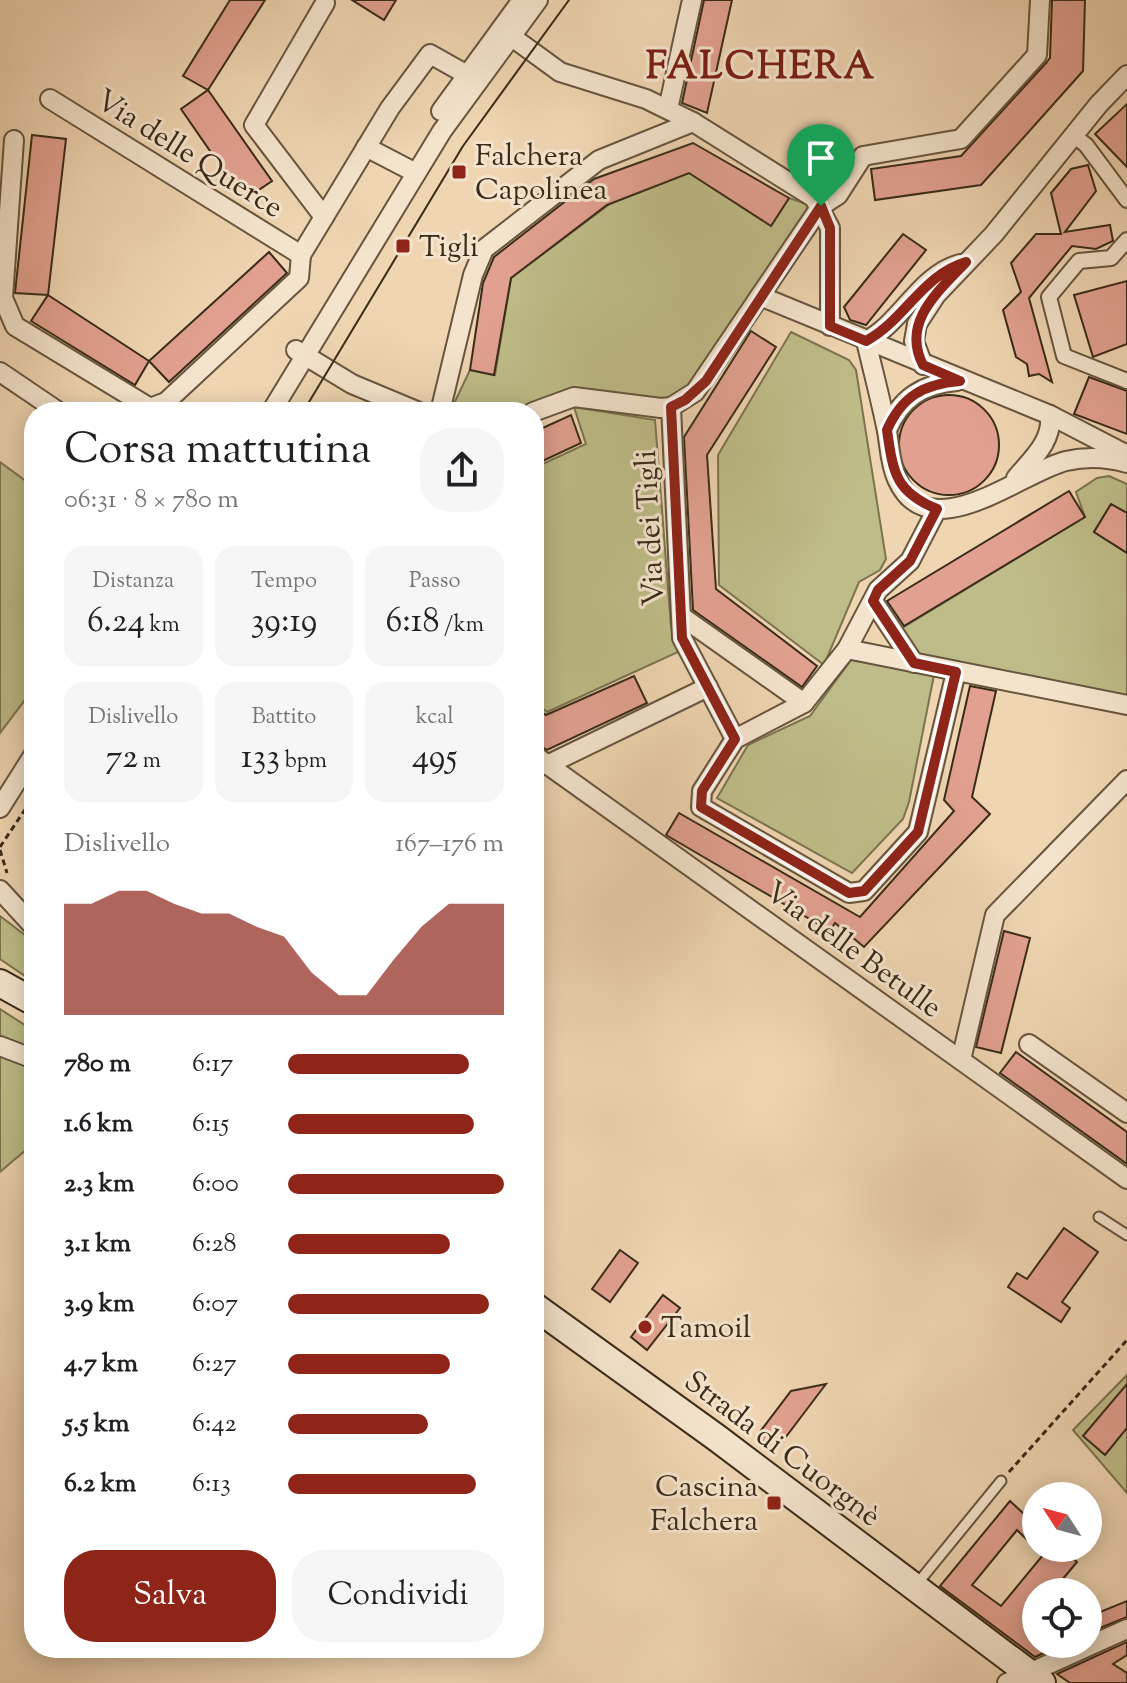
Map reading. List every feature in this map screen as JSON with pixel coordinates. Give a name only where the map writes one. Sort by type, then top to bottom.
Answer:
[{"type":"main road","points":[[0,983],[24,996]]},
{"type":"main road","name":"Strada di Cuorgnè","points":[[544,1313],[915,1587],[1026,1680]]},
{"type":"street","points":[[506,33],[522,0]]},
{"type":"street","points":[[266,402],[300,353],[411,170],[472,78],[506,33],[538,0]]},
{"type":"street","points":[[668,109],[692,0]]},
{"type":"street","name":"Via dei Tigli","points":[[544,408],[574,397],[671,407],[685,400],[706,381],[821,206],[838,195],[863,156],[961,139],[1037,55],[1040,0]]},
{"type":"street","name":"Via delle Querce","points":[[324,217],[254,125],[325,3]]},
{"type":"street","points":[[506,33],[560,72],[668,109],[693,122],[814,198],[821,206],[830,228],[830,326]]},
{"type":"street","name":"Via delle Querce","points":[[166,402],[299,278],[301,255],[366,147],[430,54],[472,78]]},
{"type":"street","points":[[923,365],[914,341],[917,324],[966,262],[1127,75]]},
{"type":"street","name":"Via delle Querce","points":[[50,99],[301,255]]},
{"type":"street","points":[[442,402],[473,275],[484,249],[599,160],[693,122]]},
{"type":"street","points":[[1074,136],[1086,145],[1127,200]]},
{"type":"street","name":"Via delle Querce","points":[[14,140],[2,300],[15,326],[135,402]]},
{"type":"street","points":[[366,147],[411,170]]},
{"type":"street","points":[[1127,240],[1111,258],[1079,261],[1049,297],[1064,356],[1127,381]]},
{"type":"street","points":[[866,341],[886,329],[938,273],[966,262]]},
{"type":"street","points":[[760,296],[960,381],[1050,415],[1127,455]]},
{"type":"street","points":[[866,341],[898,483],[914,500],[937,509],[958,509],[1067,461],[1108,458],[1127,463]]},
{"type":"street","points":[[276,402],[300,353]]},
{"type":"street","points":[[300,353],[352,384],[395,402]]},
{"type":"street","points":[[0,372],[44,402]]},
{"type":"street","points":[[887,430],[903,402],[922,388],[960,381]]},
{"type":"street","name":"Via dei Tigli","points":[[671,407],[682,638],[735,739]]},
{"type":"street","points":[[1009,487],[1046,442],[1051,426],[1050,415]]},
{"type":"street","points":[[937,509],[910,561],[878,590],[847,649],[804,703],[735,739],[702,791],[701,807],[849,893],[864,891],[918,832],[956,672]]},
{"type":"street","points":[[873,601],[914,663]]},
{"type":"street","points":[[681,616],[804,703]]},
{"type":"street","points":[[847,649],[1127,705]]},
{"type":"street","points":[[544,759],[708,687]]},
{"type":"street","name":"Via delle Betulle","points":[[544,762],[1127,1179]]},
{"type":"street","points":[[0,808],[24,768]]},
{"type":"street","points":[[0,793],[22,771]]},
{"type":"street","points":[[961,1060],[995,915],[1127,780]]},
{"type":"street","points":[[0,890],[24,917]]},
{"type":"street","points":[[0,901],[24,920]]},
{"type":"street","points":[[1029,1044],[1127,1113]]},
{"type":"street","points":[[0,1046],[24,1055]]},
{"type":"street","points":[[1026,1680],[1127,1629]]},
{"type":"lane","points":[[1099,1217],[1127,1235]]},
{"type":"lane","points":[[915,1587],[1001,1481]]},
{"type":"path","points":[[0,847],[24,811]]},
{"type":"path","points":[[1001,1481],[1127,1340]]},
{"type":"shaded area","points":[[689,173],[771,225],[789,198],[815,207],[688,387],[670,399],[573,390],[541,402],[455,402],[470,370],[495,375],[511,278],[611,203]]},
{"type":"shaded area","points":[[791,332],[849,360],[856,370],[886,559],[880,570],[859,582],[824,665],[719,585],[718,455]]},
{"type":"shaded area","points":[[574,407],[655,420],[671,626],[678,652],[547,712],[544,710],[544,463],[586,444]]},
{"type":"shaded area","points":[[0,462],[24,480],[24,701],[0,733]]},
{"type":"shaded area","points":[[1109,476],[1127,484],[1127,513],[1111,504],[1094,532],[1127,553],[1127,699],[916,656],[899,630],[1085,517],[1076,492],[1097,478]]},
{"type":"shaded area","points":[[851,660],[934,675],[903,819],[852,873],[717,798],[748,745],[810,716]]},
{"type":"shaded area","points":[[0,916],[24,934],[24,975],[0,959]]},
{"type":"shaded area","points":[[0,1009],[24,1025],[24,1047],[0,1037]]},
{"type":"shaded area","points":[[0,1054],[24,1063],[24,1152],[0,1172]]},
{"type":"shaded area","points":[[1127,1375],[1127,1493],[1073,1430]]},
{"type":"building","points":[[230,0],[265,0],[208,90],[183,76]]},
{"type":"building","points":[[352,0],[396,0],[384,20]]},
{"type":"building","points":[[704,0],[732,0],[707,113],[682,103]]},
{"type":"building","points":[[1052,0],[1085,0],[1083,71],[981,185],[875,200],[871,169],[961,156],[1046,63],[1050,58]]},
{"type":"building","points":[[208,90],[272,181],[244,200],[181,109]]},
{"type":"building","points":[[1127,104],[1127,167],[1095,134]]},
{"type":"building","points":[[32,135],[66,139],[48,295],[15,293]]},
{"type":"building","points":[[693,143],[789,198],[771,226],[689,173],[607,205],[511,278],[494,375],[470,370],[483,283],[494,257],[594,179]]},
{"type":"building","points":[[1088,165],[1096,191],[1065,232],[1110,225],[1113,241],[1096,249],[1072,246],[1029,298],[1052,382],[1039,374],[1029,376],[1027,364],[1016,357],[1003,310],[1021,292],[1011,263],[1036,234],[1061,234],[1051,193],[1071,169]]},
{"type":"building","points":[[903,234],[926,250],[866,325],[850,320],[844,307]]},
{"type":"building","points":[[269,252],[287,273],[169,382],[149,361]]},
{"type":"building","points":[[1127,281],[1127,344],[1093,357],[1074,295]]},
{"type":"building","points":[[48,295],[149,361],[135,385],[31,321]]},
{"type":"building","points":[[751,331],[776,347],[707,455],[716,589],[817,666],[802,687],[693,610],[684,437]]},
{"type":"building","points":[[1089,377],[1127,391],[1127,434],[1074,414]]},
{"type":"building","points":[[949,395],[968,399],[984,410],[995,426],[999,445],[995,464],[984,480],[968,491],[949,495],[930,491],[914,480],[903,464],[899,445],[903,426],[914,410],[930,399]]},
{"type":"building","points":[[571,415],[581,443],[544,460],[544,427]]},
{"type":"building","points":[[1069,491],[1085,517],[904,626],[887,601]]},
{"type":"building","points":[[1111,504],[1127,513],[1127,553],[1094,532]]},
{"type":"building","points":[[634,676],[647,703],[547,750],[544,748],[544,714]]},
{"type":"building","points":[[970,686],[996,691],[972,797],[990,814],[864,947],[835,923],[830,931],[666,835],[679,813],[860,917],[954,811],[944,800]]},
{"type":"building","points":[[1004,931],[1030,938],[1001,1053],[976,1047]]},
{"type":"building","points":[[1016,1052],[1127,1132],[1127,1164],[1000,1073]]},
{"type":"building","points":[[1064,1228],[1098,1252],[1062,1302],[1070,1308],[1061,1322],[1008,1287],[1017,1273],[1027,1279]]},
{"type":"building","points":[[620,1250],[638,1263],[610,1302],[592,1289]]},
{"type":"building","points":[[663,1295],[680,1308],[647,1350],[631,1337]]},
{"type":"building","points":[[826,1384],[776,1450],[756,1437],[791,1391]]},
{"type":"building","points":[[1127,1384],[1127,1428],[1105,1455],[1083,1436]]},
{"type":"building","points":[[1010,1501],[1022,1512],[1022,1535],[1017,1530],[972,1585],[1001,1606],[1022,1580],[1022,1647],[940,1586]]},
{"type":"building","points":[[1037,1562],[1077,1562],[1064,1578],[1024,1578]]},
{"type":"building","points":[[1127,1601],[1127,1617],[1102,1627],[1102,1611]]},
{"type":"building","points":[[1127,1642],[1127,1655],[1113,1664],[1127,1673],[1127,1683],[1070,1683],[1057,1674],[1092,1658],[1102,1658],[1102,1653]]},
{"type":"tram line","points":[[309,402],[463,146],[569,0]]},
{"type":"place","name":"Falchera Capolinea","points":[[459,172]]},
{"type":"place","name":"Tigli","points":[[403,246]]},
{"type":"place","name":"Tamoil","points":[[645,1327]]},
{"type":"place","name":"Cascina Falchera","points":[[774,1503]]},
{"type":"district","name":"FALCHERA","points":[[761,65]]},
{"type":"route","points":[[821,206],[830,228],[830,326],[866,341],[884,331],[938,273],[966,262],[936,295],[917,324],[914,341],[923,365],[960,381],[922,388],[903,402],[887,430],[898,483],[914,500],[937,509],[910,561],[878,590],[873,601],[914,663],[956,672],[918,832],[864,891],[849,893],[701,807],[702,791],[735,739],[682,638],[671,407],[685,400],[706,381],[821,206]]}]
